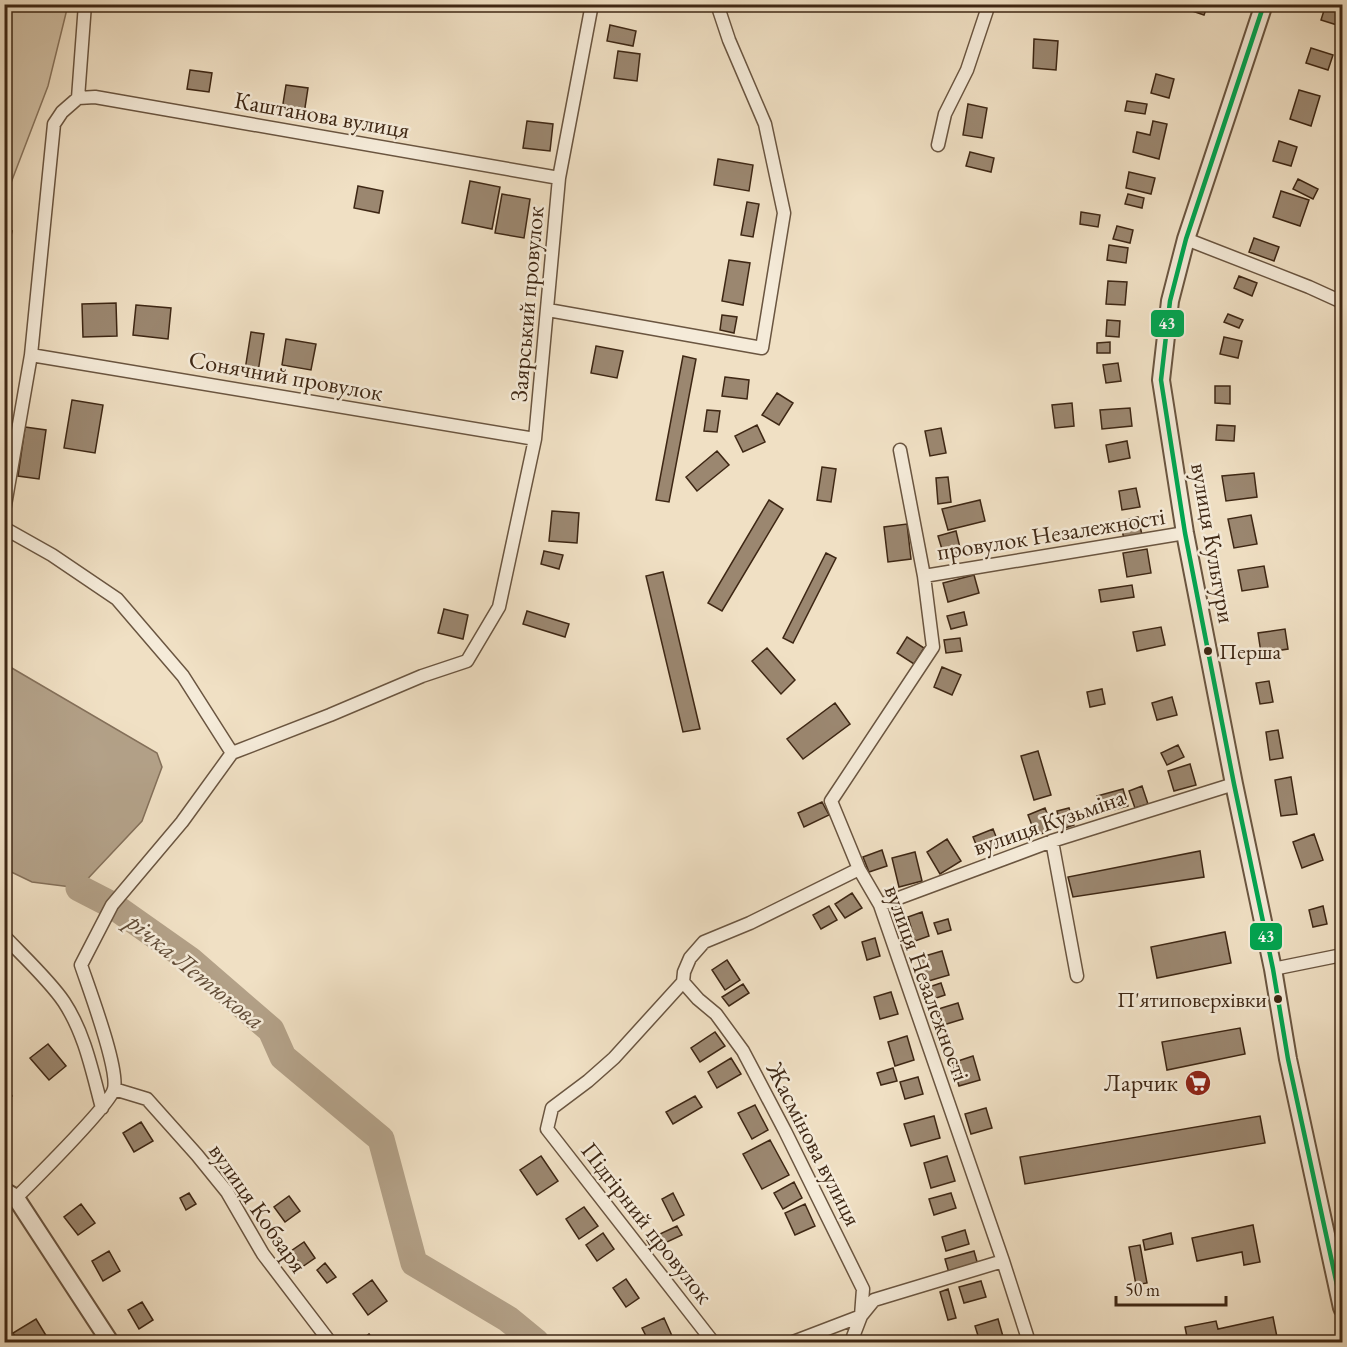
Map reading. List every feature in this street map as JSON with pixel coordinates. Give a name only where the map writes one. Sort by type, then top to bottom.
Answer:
[{"type":"street","points":[[4,511],[31,355],[54,124],[62,112],[78,98],[85,4]]},
{"type":"street","name":"Заярський провулок","points":[[232,753],[330,716],[422,676],[467,661],[499,607],[535,439],[559,178],[592,4]]},
{"type":"street","points":[[548,310],[762,348],[784,213],[765,124],[729,40],[717,4]]},
{"type":"street","points":[[938,145],[945,114],[967,70],[989,4]]},
{"type":"street","name":"вулиця Культури","points":[[1264,4],[1186,239],[1170,301],[1161,381],[1185,533],[1234,784],[1273,969],[1288,1059],[1342,1308]]},
{"type":"street","name":"Каштанова вулиця","points":[[78,98],[107,99],[559,178]]},
{"type":"street","points":[[1186,239],[1309,286],[1342,302]]},
{"type":"street","name":"Сонячний провулок","points":[[31,355],[535,439]]},
{"type":"street","name":"вулиця Незалежності","points":[[900,450],[924,576],[933,647],[831,801],[859,869],[880,904],[1029,1342]]},
{"type":"street","points":[[4,528],[52,555],[117,599],[183,676],[232,753],[183,822],[112,905],[81,965],[113,1064],[114,1089],[102,1108],[10,1195],[110,1342]]},
{"type":"street","name":"провулок Незалежності","points":[[924,576],[1185,533]]},
{"type":"street","name":"вулиця Кузьміна","points":[[880,904],[1052,841],[1234,784]]},
{"type":"street","points":[[1052,841],[1077,976]]},
{"type":"street","points":[[684,982],[684,972],[690,958],[704,942],[750,923],[859,869]]},
{"type":"street","points":[[4,936],[63,1001],[87,1052],[102,1108]]},
{"type":"street","points":[[1273,969],[1342,955]]},
{"type":"street","name":"Підгірний провулок","points":[[684,982],[614,1058],[552,1108],[547,1129],[713,1342]]},
{"type":"street","name":"Жасмінова вулиця","points":[[684,982],[698,999],[716,1014],[743,1051],[863,1288],[861,1317],[851,1342]]},
{"type":"street","name":"вулиця Кобзаря","points":[[114,1089],[147,1099],[197,1155],[227,1192],[263,1254],[330,1342]]},
{"type":"street","points":[[793,1342],[861,1317],[874,1300],[1003,1261]]},
{"type":"shaded area","points":[[5,4],[68,5],[48,86],[9,188],[4,188]]},
{"type":"shaded area","points":[[5,664],[157,753],[162,767],[142,821],[79,888],[32,882],[5,869]]},
{"type":"building","points":[[1172,4],[1208,4],[1204,15]]},
{"type":"building","points":[[1326,4],[1342,7],[1337,25],[1321,20]]},
{"type":"building","points":[[610,25],[636,31],[633,46],[607,41]]},
{"type":"building","points":[[1034,39],[1058,41],[1056,70],[1033,68]]},
{"type":"building","points":[[1311,48],[1333,55],[1328,70],[1306,63]]},
{"type":"building","points":[[618,51],[640,54],[637,81],[614,78]]},
{"type":"building","points":[[190,70],[212,73],[209,92],[187,89]]},
{"type":"building","points":[[1156,74],[1174,79],[1169,98],[1151,93]]},
{"type":"building","points":[[286,85],[308,88],[304,114],[282,110]]},
{"type":"building","points":[[1299,90],[1320,96],[1311,126],[1290,119]]},
{"type":"building","points":[[1127,101],[1147,104],[1145,114],[1125,111]]},
{"type":"building","points":[[968,104],[987,108],[982,138],[963,135]]},
{"type":"building","points":[[527,121],[553,124],[550,151],[523,148]]},
{"type":"building","points":[[1153,121],[1167,124],[1159,159],[1133,152],[1137,132],[1150,135]]},
{"type":"building","points":[[1279,141],[1297,147],[1291,166],[1273,161]]},
{"type":"building","points":[[970,152],[994,158],[991,172],[966,166]]},
{"type":"building","points":[[718,159],[753,165],[749,191],[714,185]]},
{"type":"building","points":[[1129,172],[1155,178],[1151,194],[1126,188]]},
{"type":"building","points":[[1298,179],[1318,189],[1313,199],[1293,189]]},
{"type":"building","points":[[470,181],[500,187],[492,229],[462,223]]},
{"type":"building","points":[[358,186],[383,191],[379,213],[354,208]]},
{"type":"building","points":[[1281,191],[1309,200],[1300,226],[1273,217]]},
{"type":"building","points":[[502,194],[530,199],[524,238],[495,233]]},
{"type":"building","points":[[1128,194],[1144,198],[1142,208],[1125,204]]},
{"type":"building","points":[[747,202],[759,204],[753,237],[741,235]]},
{"type":"building","points":[[1081,212],[1100,215],[1098,227],[1080,224]]},
{"type":"building","points":[[1117,226],[1133,230],[1130,243],[1113,239]]},
{"type":"building","points":[[4,230],[12,231],[5,266],[4,266]]},
{"type":"building","points":[[1254,238],[1279,247],[1274,261],[1249,252]]},
{"type":"building","points":[[1109,245],[1128,248],[1126,263],[1107,260]]},
{"type":"building","points":[[729,260],[750,263],[743,305],[722,301]]},
{"type":"building","points":[[1239,276],[1257,283],[1252,296],[1234,288]]},
{"type":"building","points":[[1108,281],[1127,282],[1125,305],[1106,304]]},
{"type":"building","points":[[116,303],[117,336],[83,337],[82,304]]},
{"type":"building","points":[[136,305],[171,308],[168,339],[133,335]]},
{"type":"building","points":[[1228,314],[1243,320],[1239,328],[1224,322]]},
{"type":"building","points":[[722,315],[737,317],[734,333],[720,330]]},
{"type":"building","points":[[1107,320],[1120,321],[1119,337],[1106,336]]},
{"type":"building","points":[[251,332],[264,334],[258,372],[245,370]]},
{"type":"building","points":[[1224,337],[1242,341],[1238,358],[1220,354]]},
{"type":"building","points":[[286,339],[316,344],[311,370],[282,365]]},
{"type":"building","points":[[1110,342],[1110,353],[1097,353],[1097,343]]},
{"type":"building","points":[[596,346],[623,351],[617,378],[591,373]]},
{"type":"building","points":[[683,356],[696,359],[669,502],[656,500]]},
{"type":"building","points":[[1118,363],[1121,381],[1106,383],[1103,365]]},
{"type":"building","points":[[725,377],[749,380],[747,399],[722,396]]},
{"type":"building","points":[[1215,386],[1230,386],[1230,404],[1215,403]]},
{"type":"building","points":[[777,393],[793,403],[779,425],[762,415]]},
{"type":"building","points":[[72,400],[103,405],[95,453],[64,448]]},
{"type":"building","points":[[1072,403],[1074,426],[1055,428],[1052,405]]},
{"type":"building","points":[[1130,408],[1132,426],[1102,429],[1100,410]]},
{"type":"building","points":[[707,410],[720,411],[717,432],[704,431]]},
{"type":"building","points":[[757,425],[765,442],[743,452],[735,436]]},
{"type":"building","points":[[1217,425],[1235,426],[1234,441],[1216,440]]},
{"type":"building","points":[[25,427],[46,430],[39,479],[18,476]]},
{"type":"building","points":[[941,428],[946,453],[930,456],[925,431]]},
{"type":"building","points":[[1127,441],[1130,458],[1109,462],[1106,445]]},
{"type":"building","points":[[717,451],[729,465],[697,491],[686,477]]},
{"type":"building","points":[[822,467],[836,469],[831,502],[817,500]]},
{"type":"building","points":[[1254,473],[1257,497],[1226,501],[1222,476]]},
{"type":"building","points":[[948,477],[951,502],[938,504],[936,478]]},
{"type":"building","points":[[1136,488],[1140,507],[1122,510],[1119,491]]},
{"type":"building","points":[[769,500],[783,509],[722,611],[708,603]]},
{"type":"building","points":[[980,500],[985,521],[948,530],[942,509]]},
{"type":"building","points":[[552,511],[579,513],[577,543],[549,541]]},
{"type":"building","points":[[1251,515],[1257,544],[1234,548],[1228,519]]},
{"type":"building","points":[[1138,517],[1142,535],[1124,539],[1120,521]]},
{"type":"building","points":[[907,524],[911,559],[888,562],[884,527]]},
{"type":"building","points":[[956,531],[961,552],[944,556],[938,536]]},
{"type":"building","points":[[1147,549],[1151,573],[1127,577],[1123,553]]},
{"type":"building","points":[[544,551],[563,555],[559,569],[541,564]]},
{"type":"building","points":[[826,553],[836,558],[793,643],[783,638]]},
{"type":"building","points":[[1264,566],[1268,587],[1242,591],[1238,570]]},
{"type":"building","points":[[663,572],[700,729],[683,732],[646,576]]},
{"type":"building","points":[[974,575],[979,593],[948,602],[943,583]]},
{"type":"building","points":[[1132,585],[1134,597],[1101,602],[1099,590]]},
{"type":"building","points":[[444,609],[468,615],[463,639],[438,633]]},
{"type":"building","points":[[527,611],[569,624],[565,637],[523,624]]},
{"type":"building","points":[[964,612],[967,625],[951,629],[947,616]]},
{"type":"building","points":[[1161,627],[1165,645],[1137,651],[1133,632]]},
{"type":"building","points":[[1285,629],[1288,649],[1261,653],[1258,633]]},
{"type":"building","points":[[907,637],[924,648],[914,664],[897,653]]},
{"type":"building","points":[[960,638],[962,651],[946,653],[944,640]]},
{"type":"building","points":[[767,648],[795,680],[781,694],[752,661]]},
{"type":"building","points":[[942,667],[961,675],[952,695],[934,687]]},
{"type":"building","points":[[1269,681],[1273,702],[1260,704],[1256,683]]},
{"type":"building","points":[[1102,689],[1105,704],[1090,707],[1087,692]]},
{"type":"building","points":[[1172,697],[1177,715],[1157,720],[1152,703]]},
{"type":"building","points":[[835,703],[850,724],[803,759],[787,739]]},
{"type":"building","points":[[1278,730],[1283,758],[1270,760],[1266,732]]},
{"type":"building","points":[[1178,745],[1184,757],[1167,765],[1161,753]]},
{"type":"building","points":[[1038,751],[1051,795],[1034,800],[1021,756]]},
{"type":"building","points":[[1190,764],[1196,785],[1174,791],[1168,771]]},
{"type":"building","points":[[1291,777],[1297,814],[1281,816],[1275,780]]},
{"type":"building","points":[[1142,786],[1148,804],[1135,808],[1129,791]]},
{"type":"building","points":[[1123,789],[1128,806],[1102,813],[1097,796]]},
{"type":"building","points":[[822,802],[829,815],[804,827],[798,813]]},
{"type":"building","points":[[1045,808],[1053,829],[1036,836],[1028,815]]},
{"type":"building","points":[[1069,808],[1074,825],[1062,829],[1057,811]]},
{"type":"building","points":[[993,829],[999,844],[979,852],[973,837]]},
{"type":"building","points":[[1314,834],[1323,860],[1302,868],[1293,842]]},
{"type":"building","points":[[947,839],[961,861],[940,874],[927,852]]},
{"type":"building","points":[[882,850],[887,866],[869,872],[863,857]]},
{"type":"building","points":[[1200,851],[1204,877],[1073,897],[1068,877]]},
{"type":"building","points":[[915,852],[922,881],[899,887],[892,858]]},
{"type":"building","points":[[852,893],[862,908],[845,918],[835,904]]},
{"type":"building","points":[[829,906],[837,920],[821,929],[813,915]]},
{"type":"building","points":[[1323,906],[1327,924],[1313,927],[1309,910]]},
{"type":"building","points":[[922,912],[929,936],[915,941],[908,917]]},
{"type":"building","points":[[948,919],[951,930],[938,934],[934,923]]},
{"type":"building","points":[[1225,932],[1231,963],[1157,978],[1151,947]]},
{"type":"building","points":[[875,938],[880,956],[867,960],[862,942]]},
{"type":"building","points":[[942,951],[949,975],[925,982],[918,958]]},
{"type":"building","points":[[727,960],[740,980],[725,990],[712,970]]},
{"type":"building","points":[[941,983],[945,995],[933,999],[929,987]]},
{"type":"building","points":[[743,984],[749,993],[729,1006],[722,997]]},
{"type":"building","points":[[891,992],[898,1014],[880,1019],[874,997]]},
{"type":"building","points":[[958,1003],[963,1019],[940,1026],[935,1010]]},
{"type":"building","points":[[1240,1028],[1245,1054],[1167,1070],[1162,1042]]},
{"type":"building","points":[[715,1032],[725,1046],[700,1062],[691,1048]]},
{"type":"building","points":[[907,1036],[914,1060],[895,1066],[888,1042]]},
{"type":"building","points":[[48,1044],[66,1066],[49,1080],[30,1058]]},
{"type":"building","points":[[973,1056],[980,1080],[959,1086],[952,1063]]},
{"type":"building","points":[[731,1058],[741,1074],[717,1088],[708,1072]]},
{"type":"building","points":[[893,1068],[897,1081],[881,1085],[877,1073]]},
{"type":"building","points":[[918,1077],[923,1094],[905,1099],[900,1082]]},
{"type":"building","points":[[4,1082],[12,1096],[4,1100]]},
{"type":"building","points":[[695,1096],[702,1107],[673,1124],[666,1112]]},
{"type":"building","points":[[755,1105],[768,1130],[752,1139],[738,1113]]},
{"type":"building","points":[[986,1108],[992,1128],[971,1134],[965,1114]]},
{"type":"building","points":[[934,1116],[940,1138],[911,1146],[904,1124]]},
{"type":"building","points":[[1260,1116],[1265,1143],[1025,1184],[1020,1157]]},
{"type":"building","points":[[141,1122],[153,1141],[134,1152],[123,1133]]},
{"type":"building","points":[[770,1140],[789,1175],[762,1189],[743,1154]]},
{"type":"building","points":[[541,1156],[558,1181],[537,1195],[520,1170]]},
{"type":"building","points":[[947,1156],[955,1181],[931,1188],[924,1163]]},
{"type":"building","points":[[794,1182],[802,1198],[783,1209],[774,1193]]},
{"type":"building","points":[[189,1193],[196,1204],[186,1210],[180,1198]]},
{"type":"building","points":[[673,1193],[684,1215],[673,1221],[662,1199]]},
{"type":"building","points":[[951,1193],[956,1208],[934,1215],[929,1199]]},
{"type":"building","points":[[289,1196],[300,1211],[285,1222],[274,1207]]},
{"type":"building","points":[[81,1204],[95,1223],[78,1235],[64,1217]]},
{"type":"building","points":[[805,1204],[815,1226],[795,1235],[785,1213]]},
{"type":"building","points":[[584,1207],[598,1226],[579,1239],[566,1219]]},
{"type":"building","points":[[1253,1225],[1260,1262],[1244,1265],[1242,1252],[1197,1261],[1192,1238]]},
{"type":"building","points":[[677,1226],[682,1235],[652,1249],[647,1240]]},
{"type":"building","points":[[965,1230],[969,1244],[946,1251],[942,1237]]},
{"type":"building","points":[[603,1233],[614,1249],[597,1261],[586,1245]]},
{"type":"building","points":[[1171,1233],[1173,1244],[1145,1250],[1143,1240]]},
{"type":"building","points":[[304,1242],[315,1258],[302,1267],[291,1251]]},
{"type":"building","points":[[1140,1245],[1147,1283],[1136,1285],[1129,1247]]},
{"type":"building","points":[[109,1251],[120,1271],[103,1281],[92,1261]]},
{"type":"building","points":[[974,1251],[978,1265],[949,1273],[945,1259]]},
{"type":"building","points":[[325,1263],[336,1277],[327,1283],[317,1270]]},
{"type":"building","points":[[626,1279],[639,1298],[626,1307],[613,1288]]},
{"type":"building","points":[[372,1280],[387,1301],[368,1315],[353,1294]]},
{"type":"building","points":[[981,1281],[986,1297],[964,1303],[959,1287]]},
{"type":"building","points":[[948,1289],[956,1318],[948,1320],[940,1292]]},
{"type":"building","points":[[142,1302],[153,1320],[139,1329],[128,1310]]},
{"type":"building","points":[[1273,1317],[1278,1342],[1188,1342],[1185,1327],[1216,1321],[1218,1329]]},
{"type":"building","points":[[664,1318],[673,1338],[663,1342],[649,1342],[642,1328]]},
{"type":"building","points":[[36,1319],[50,1342],[19,1342],[13,1333]]},
{"type":"building","points":[[998,1319],[1004,1340],[980,1342],[975,1326]]},
{"type":"building","points":[[369,1334],[375,1342],[358,1342]]},
{"type":"waterway","name":"річка Летюкова","points":[[79,888],[112,905],[190,960],[271,1030],[283,1057],[381,1139],[414,1263],[508,1319],[536,1342]]},
{"type":"transit line","name":"43","points":[[1264,4],[1186,239],[1170,301],[1161,380],[1185,533],[1273,969],[1288,1059],[1342,1308]]},
{"type":"place","name":"Перша","points":[[1208,651]]},
{"type":"place","name":"П'ятиповерхівки","points":[[1278,999]]},
{"type":"place","name":"Ларчик","points":[[1198,1083]]}]
